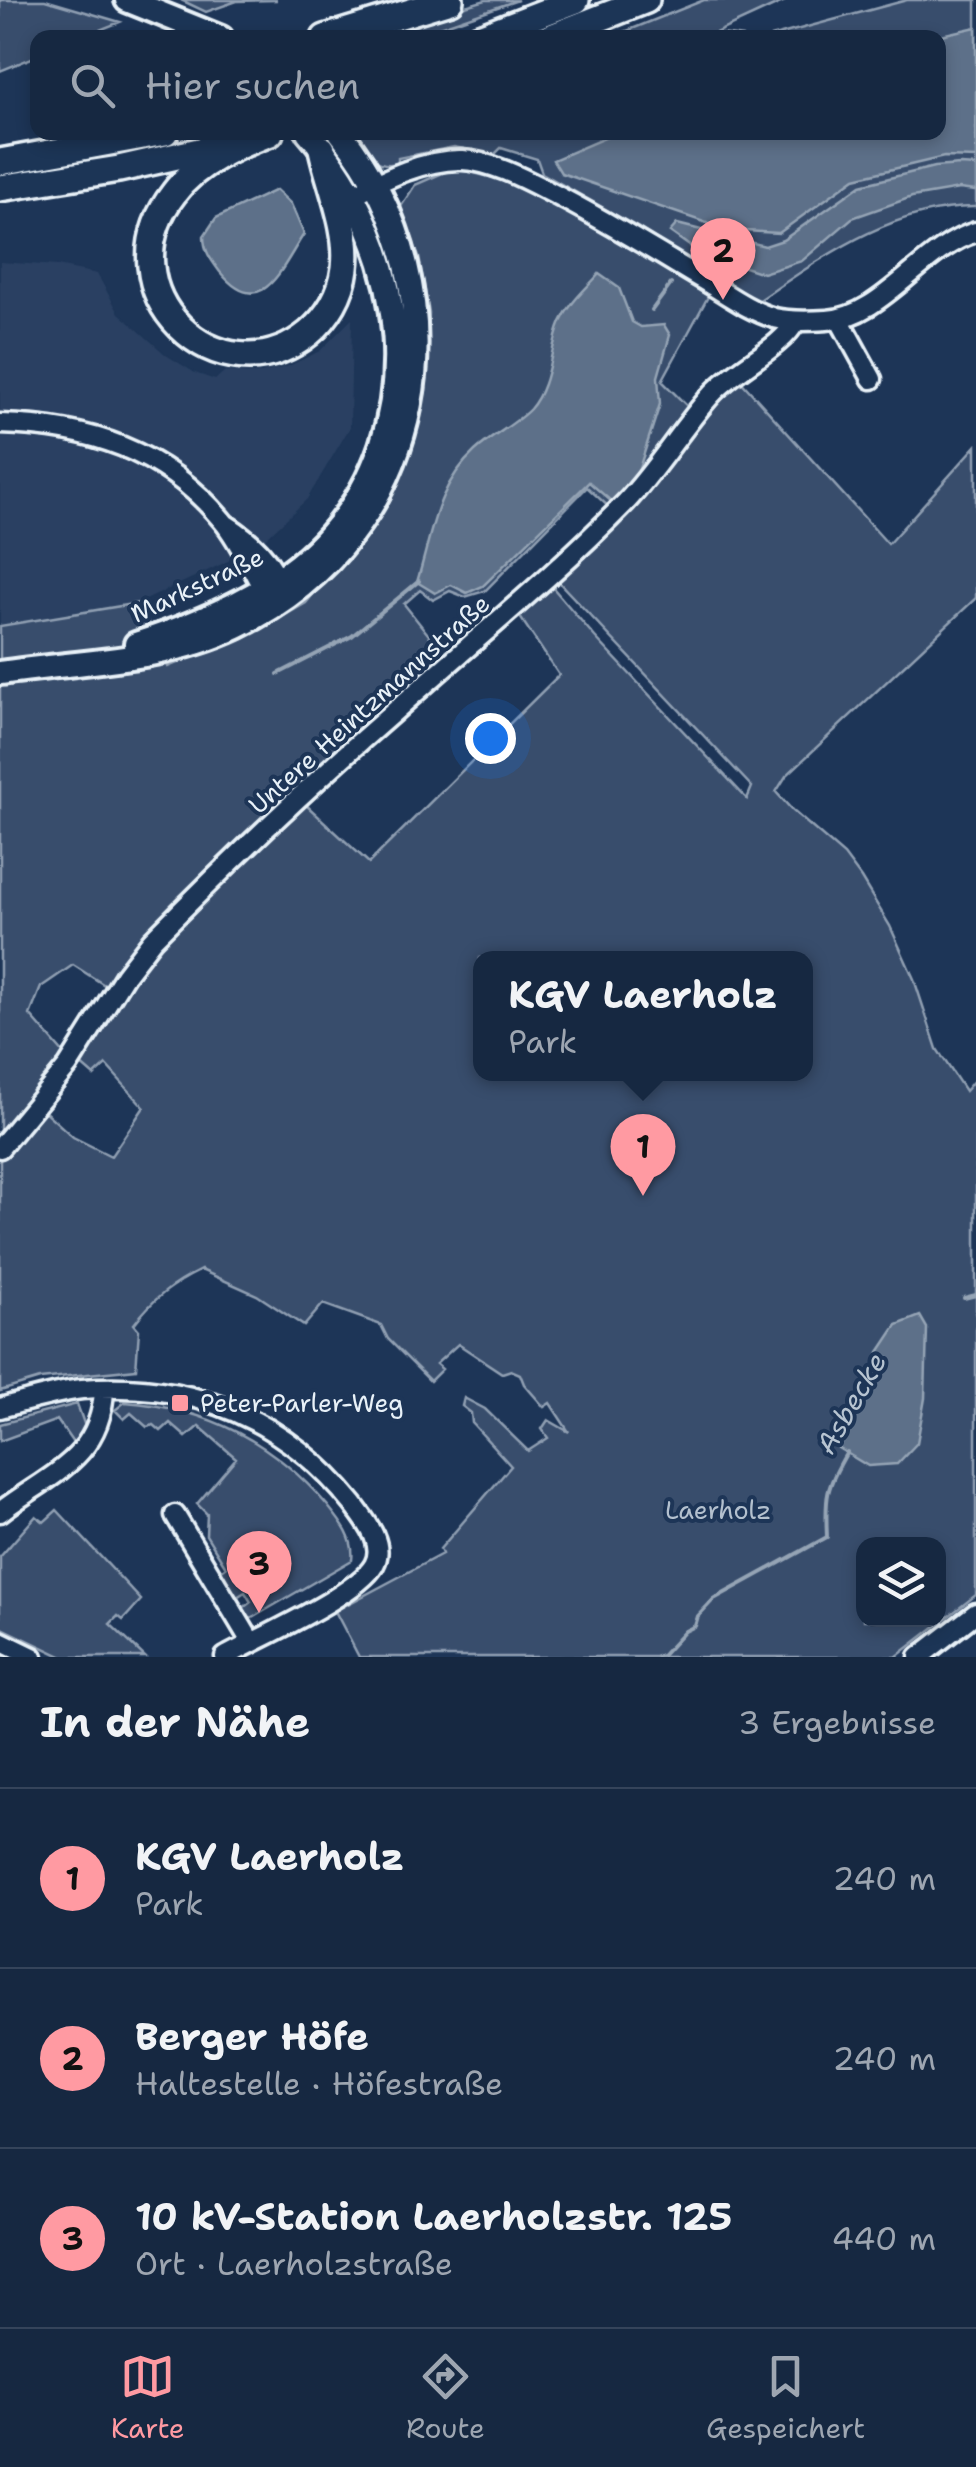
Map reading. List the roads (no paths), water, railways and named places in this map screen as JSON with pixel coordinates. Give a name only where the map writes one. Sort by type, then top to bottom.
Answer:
[{"type":"highway","points":[[351,30],[450,0]]},
{"type":"highway","points":[[498,30],[576,0]]},
{"type":"highway","points":[[570,30],[646,0]]},
{"type":"highway","points":[[0,162],[121,140]]},
{"type":"highway","points":[[0,188],[119,169],[241,140]]},
{"type":"highway","points":[[254,140],[234,148],[175,190],[156,220],[150,271],[164,310],[179,326],[214,349],[256,354],[287,346],[317,326],[338,296],[344,277],[346,250],[323,140]]},
{"type":"main road","points":[[127,0],[201,30]]},
{"type":"main road","points":[[175,20],[188,30]]},
{"type":"main road","name":"Markstraße","points":[[0,673],[132,657],[183,646],[238,626],[323,542],[349,509],[382,446],[394,402],[395,330],[388,284],[370,227],[364,190],[325,140]]},
{"type":"street","points":[[364,190],[408,171],[452,161],[492,168],[565,200],[754,310],[796,321],[838,320],[869,304],[944,246],[976,232]]},
{"type":"street","points":[[838,320],[872,379]]},
{"type":"street","name":"Untere Heintzmannstraße","points":[[0,1148],[68,1066],[125,975],[152,940],[344,755],[593,534],[642,484],[711,395],[730,376],[779,343],[796,321]]},
{"type":"street","points":[[0,424],[60,427],[102,437],[165,468],[226,525],[246,537],[274,588]]},
{"type":"street","points":[[0,1408],[83,1389],[179,1394],[238,1413],[272,1430],[308,1454],[345,1494],[372,1531],[377,1558],[363,1578],[225,1657]]},
{"type":"street","points":[[0,1512],[76,1458],[98,1426],[104,1390]]},
{"type":"street","points":[[174,1516],[250,1642]]},
{"type":"street","points":[[920,1657],[976,1613]]},
{"type":"street","points":[[0,1641],[32,1657]]},
{"type":"waterway","points":[[652,310],[671,284]]},
{"type":"waterway","points":[[278,674],[352,636],[419,581]]},
{"type":"waterway","points":[[964,1298],[976,1295]]},
{"type":"waterway","name":"Asbecke","points":[[657,1657],[695,1626],[698,1616],[714,1599],[827,1537],[828,1492],[847,1452]]},
{"type":"place","name":"Berger Höfe","points":[[723,300]]},
{"type":"place","name":"KGV Laerholz","points":[[643,1196]]},
{"type":"place","name":"Peter-Parler-Weg","points":[[180,1403]]},
{"type":"place","name":"10 kV-Station Laerholzstr. 125","points":[[259,1613]]},
{"type":"park label","name":"Laerholz","points":[[718,1510]]}]
